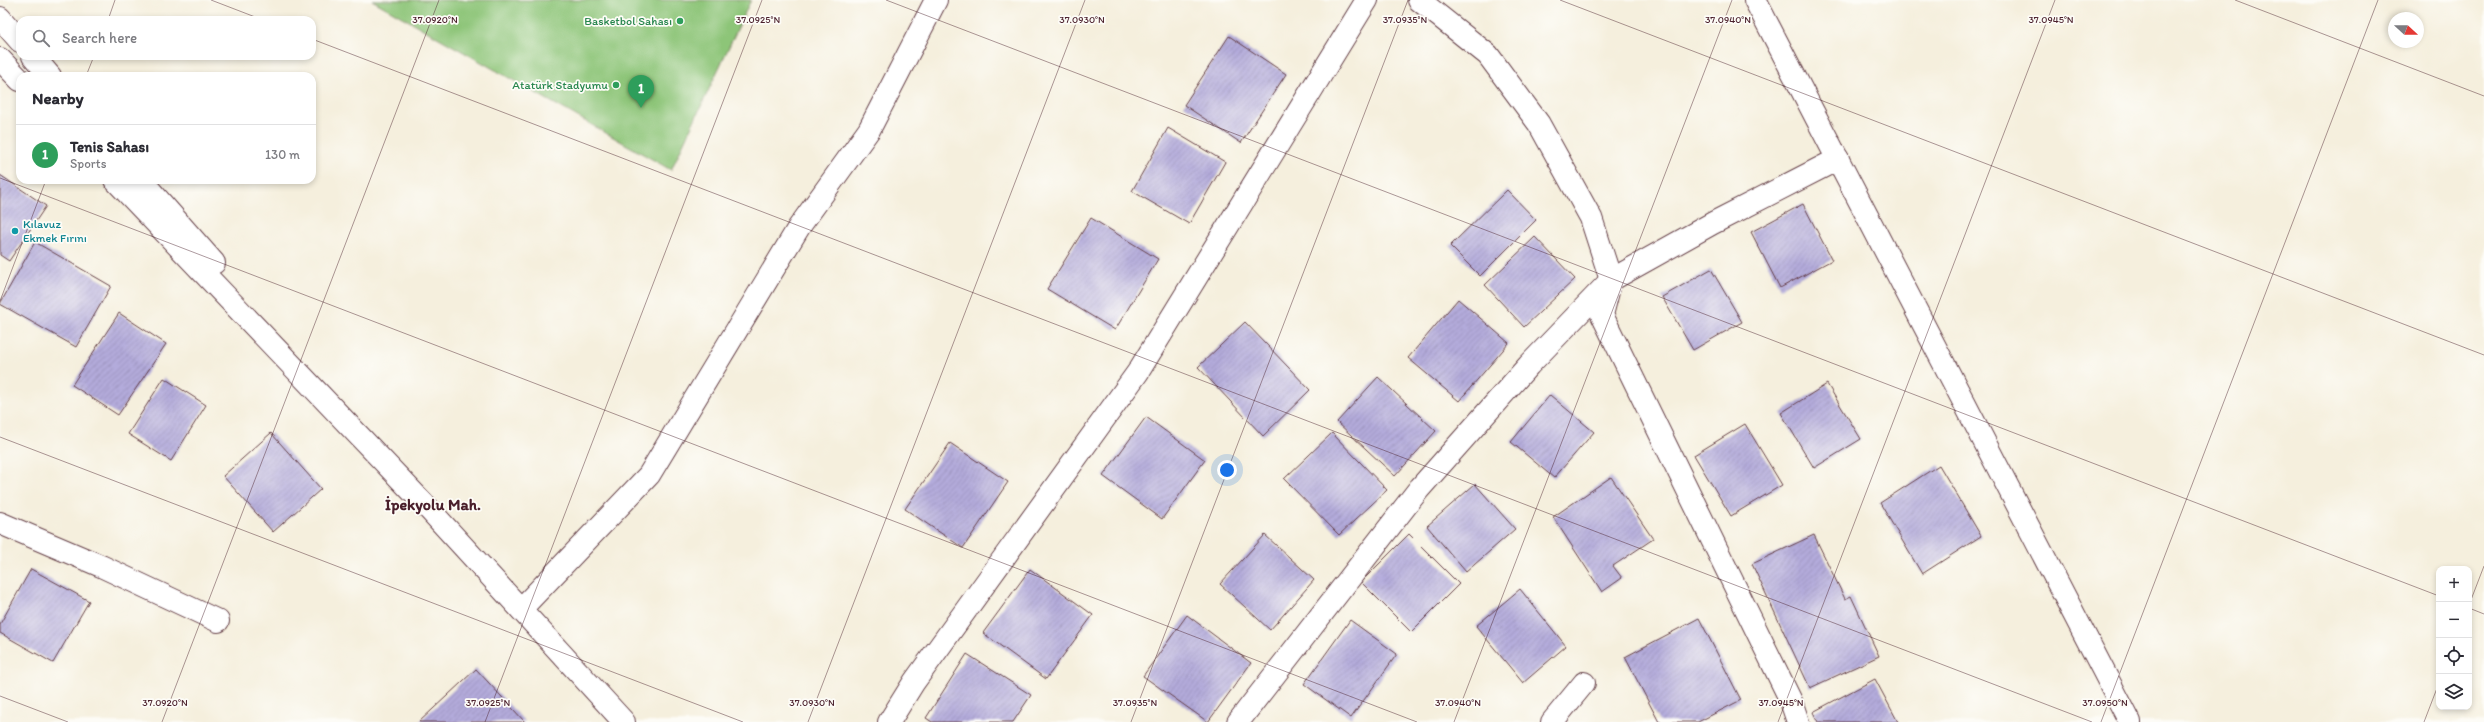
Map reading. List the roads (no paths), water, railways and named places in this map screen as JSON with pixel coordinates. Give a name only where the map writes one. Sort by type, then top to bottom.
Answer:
[{"type":"street","points":[[521,609],[649,475],[799,227],[869,130],[936,0]]},
{"type":"street","points":[[889,722],[914,682],[1138,372],[1367,0]]},
{"type":"street","points":[[1419,0],[1488,55],[1539,124],[1591,218],[1611,280],[1602,315],[1791,701],[1798,722]]},
{"type":"street","points":[[1755,0],[2130,722]]},
{"type":"street","points":[[0,18],[16,36]]},
{"type":"street","points":[[0,59],[16,76]]},
{"type":"street","points":[[36,60],[47,72]]},
{"type":"street","points":[[1238,722],[1419,489],[1529,365],[1611,280],[1714,222],[1838,160]]},
{"type":"street","points":[[119,184],[427,507],[624,722]]},
{"type":"street","points":[[144,184],[427,507]]},
{"type":"street","points":[[0,523],[100,566],[218,621]]},
{"type":"street","points":[[1552,722],[1584,683]]},
{"type":"place","name":"Basketbol Sahası","points":[[680,21]]},
{"type":"place","name":"Atatürk Stadyumu","points":[[616,85]]},
{"type":"place","name":"Tenis Sahası","points":[[641,108]]},
{"type":"place","name":"Kılavuz Ekmek Fırını","points":[[15,231]]},
{"type":"district","name":"İpekyolu Mah.","points":[[433,504]]}]
